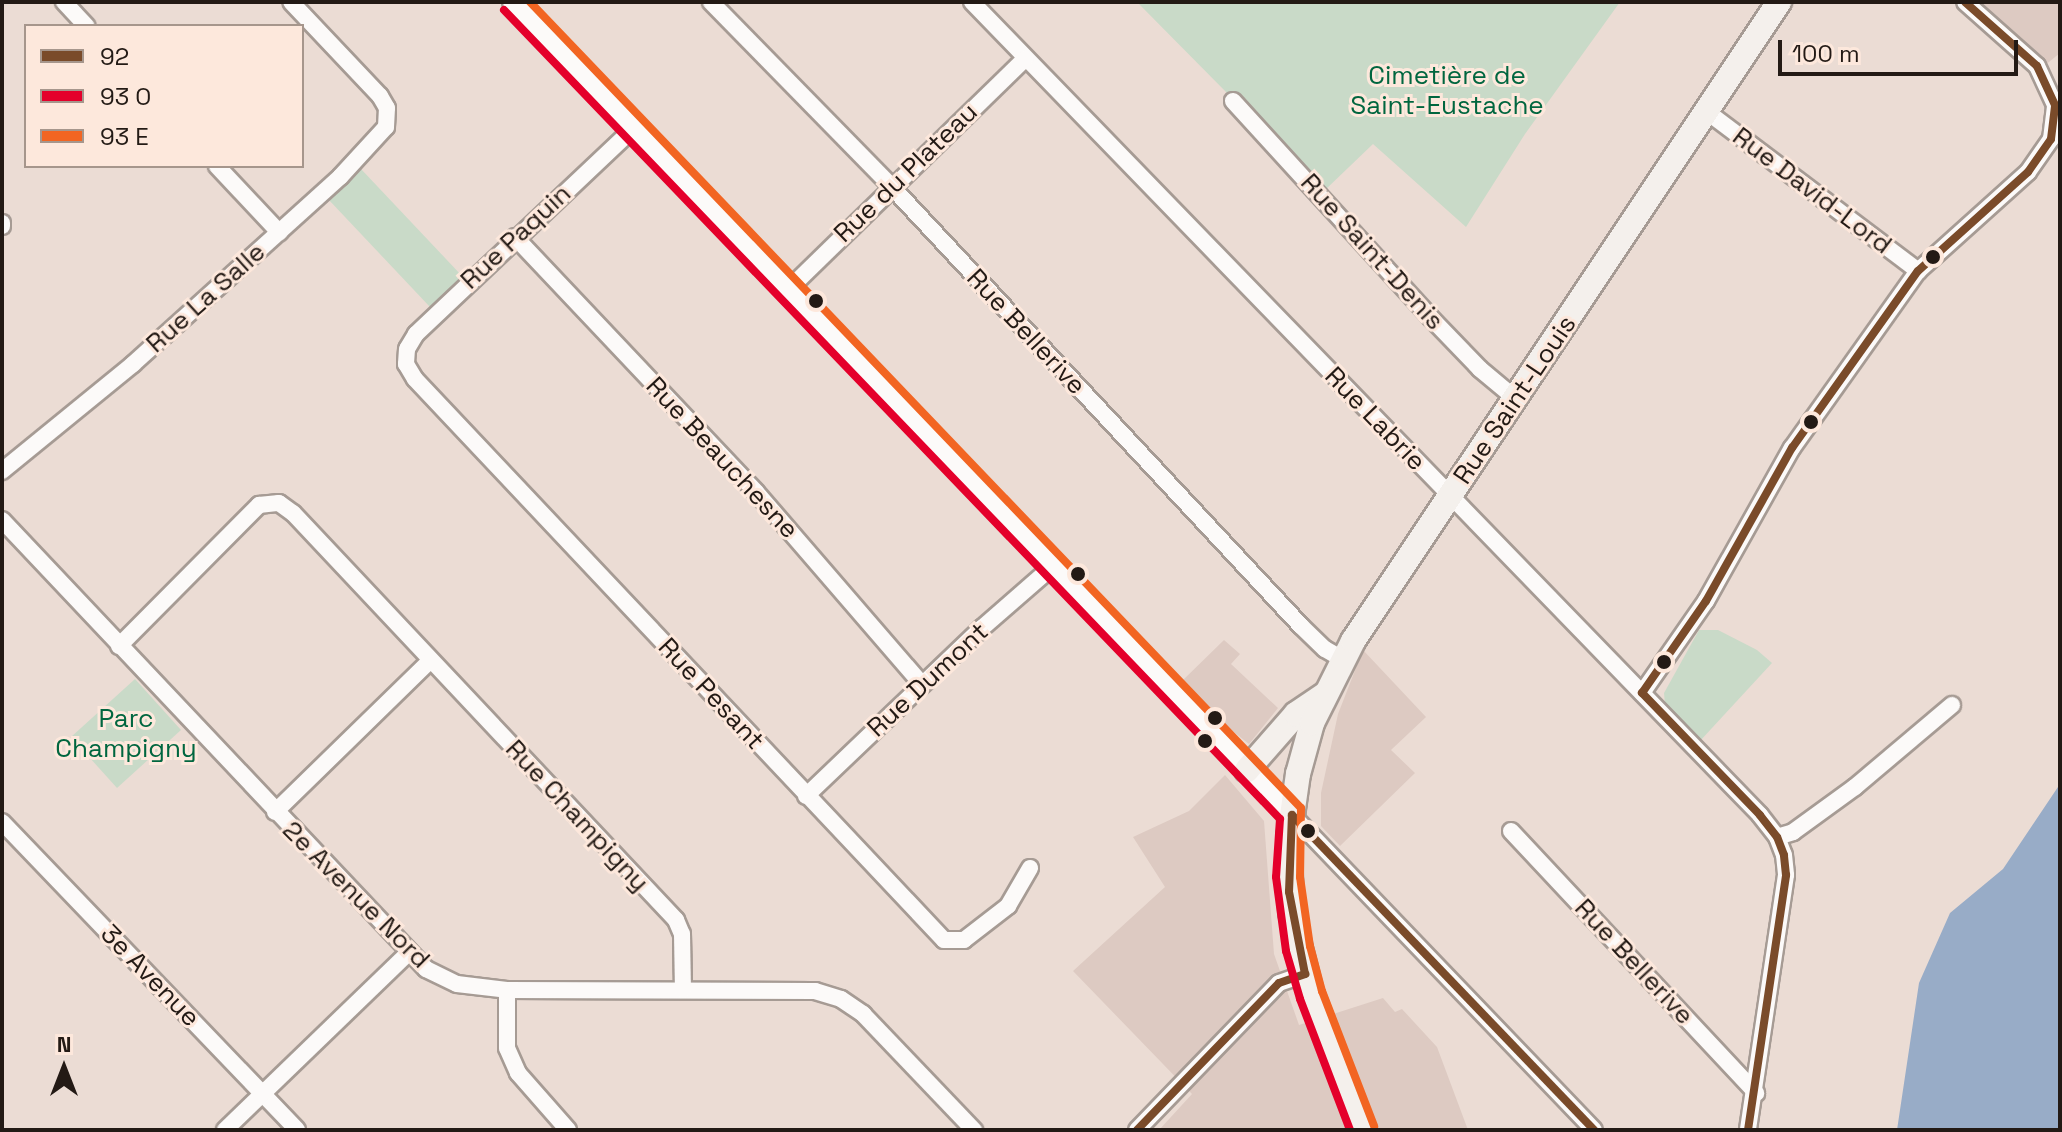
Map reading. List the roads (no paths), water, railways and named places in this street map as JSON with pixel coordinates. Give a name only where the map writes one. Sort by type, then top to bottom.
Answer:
[{"type":"main road","name":"Rue Saint-Louis","points":[[1363,1130],[1305,974],[1289,892],[1292,815],[1307,739],[1342,659],[1779,2]]},
{"type":"main road","points":[[1247,770],[1296,714],[1324,695]]},
{"type":"street","points":[[64,2],[84,24]]},
{"type":"street","points":[[513,2],[636,126],[1052,567],[1594,1130]]},
{"type":"street","name":"Rue Bellerive","points":[[711,2],[891,186],[1301,626],[1325,649],[1342,659]]},
{"type":"street","name":"Rue Labrie","points":[[972,2],[1760,815],[1777,837],[1786,875],[1756,1093],[1748,1130]]},
{"type":"street","points":[[1642,693],[1706,601],[1792,448],[1918,271],[2028,172],[2051,139],[2055,105],[2037,66],[1965,2]]},
{"type":"street","name":"Rue La Salle","points":[[2,471],[133,364],[340,177],[386,127],[387,108],[380,96],[294,3]]},
{"type":"street","name":"Rue du Plateau","points":[[789,289],[891,186],[1025,59]]},
{"type":"street","name":"Rue Saint-Denis","points":[[1233,101],[1430,317],[1516,399]]},
{"type":"street","name":"Rue David-Lord","points":[[1706,111],[1918,271]]},
{"type":"street","name":"Rue Paquin","points":[[407,355],[416,334],[515,237],[636,126]]},
{"type":"street","points":[[219,168],[279,232]]},
{"type":"street","name":"Rue Beauchesne","points":[[515,237],[756,492],[922,684]]},
{"type":"street","name":"Rue Pesant","points":[[407,355],[406,364],[415,379],[944,940],[964,940],[1008,906],[1030,868]]},
{"type":"street","name":"Rue Champigny","points":[[119,646],[249,514],[269,502],[279,503],[293,513],[676,920],[682,934],[683,990]]},
{"type":"street","name":"2e Avenue Nord","points":[[2,520],[426,969],[457,984],[507,990],[815,991],[841,999],[863,1014],[974,1130]]},
{"type":"street","name":"Rue Dumont","points":[[806,796],[922,684],[1052,567]]},
{"type":"street","points":[[275,812],[430,661]]},
{"type":"street","points":[[1777,837],[1793,832],[1855,787],[1952,705]]},
{"type":"street","name":"3e Avenue","points":[[2,822],[297,1130]]},
{"type":"street","name":"Rue Bellerive","points":[[1511,831],[1756,1093]]},
{"type":"street","points":[[225,1130],[408,953]]},
{"type":"street","points":[[1137,1130],[1279,983],[1305,974]]},
{"type":"street","points":[[507,990],[507,1048],[518,1073],[568,1130]]},
{"type":"water","points":[[2060,784],[2060,1130],[1897,1130],[1919,983],[1950,913],[2003,869]]},
{"type":"park label","name":"Cimetière de Saint-Eustache","points":[[1447,91]]},
{"type":"park label","name":"Parc Champigny","points":[[126,734]]}]
